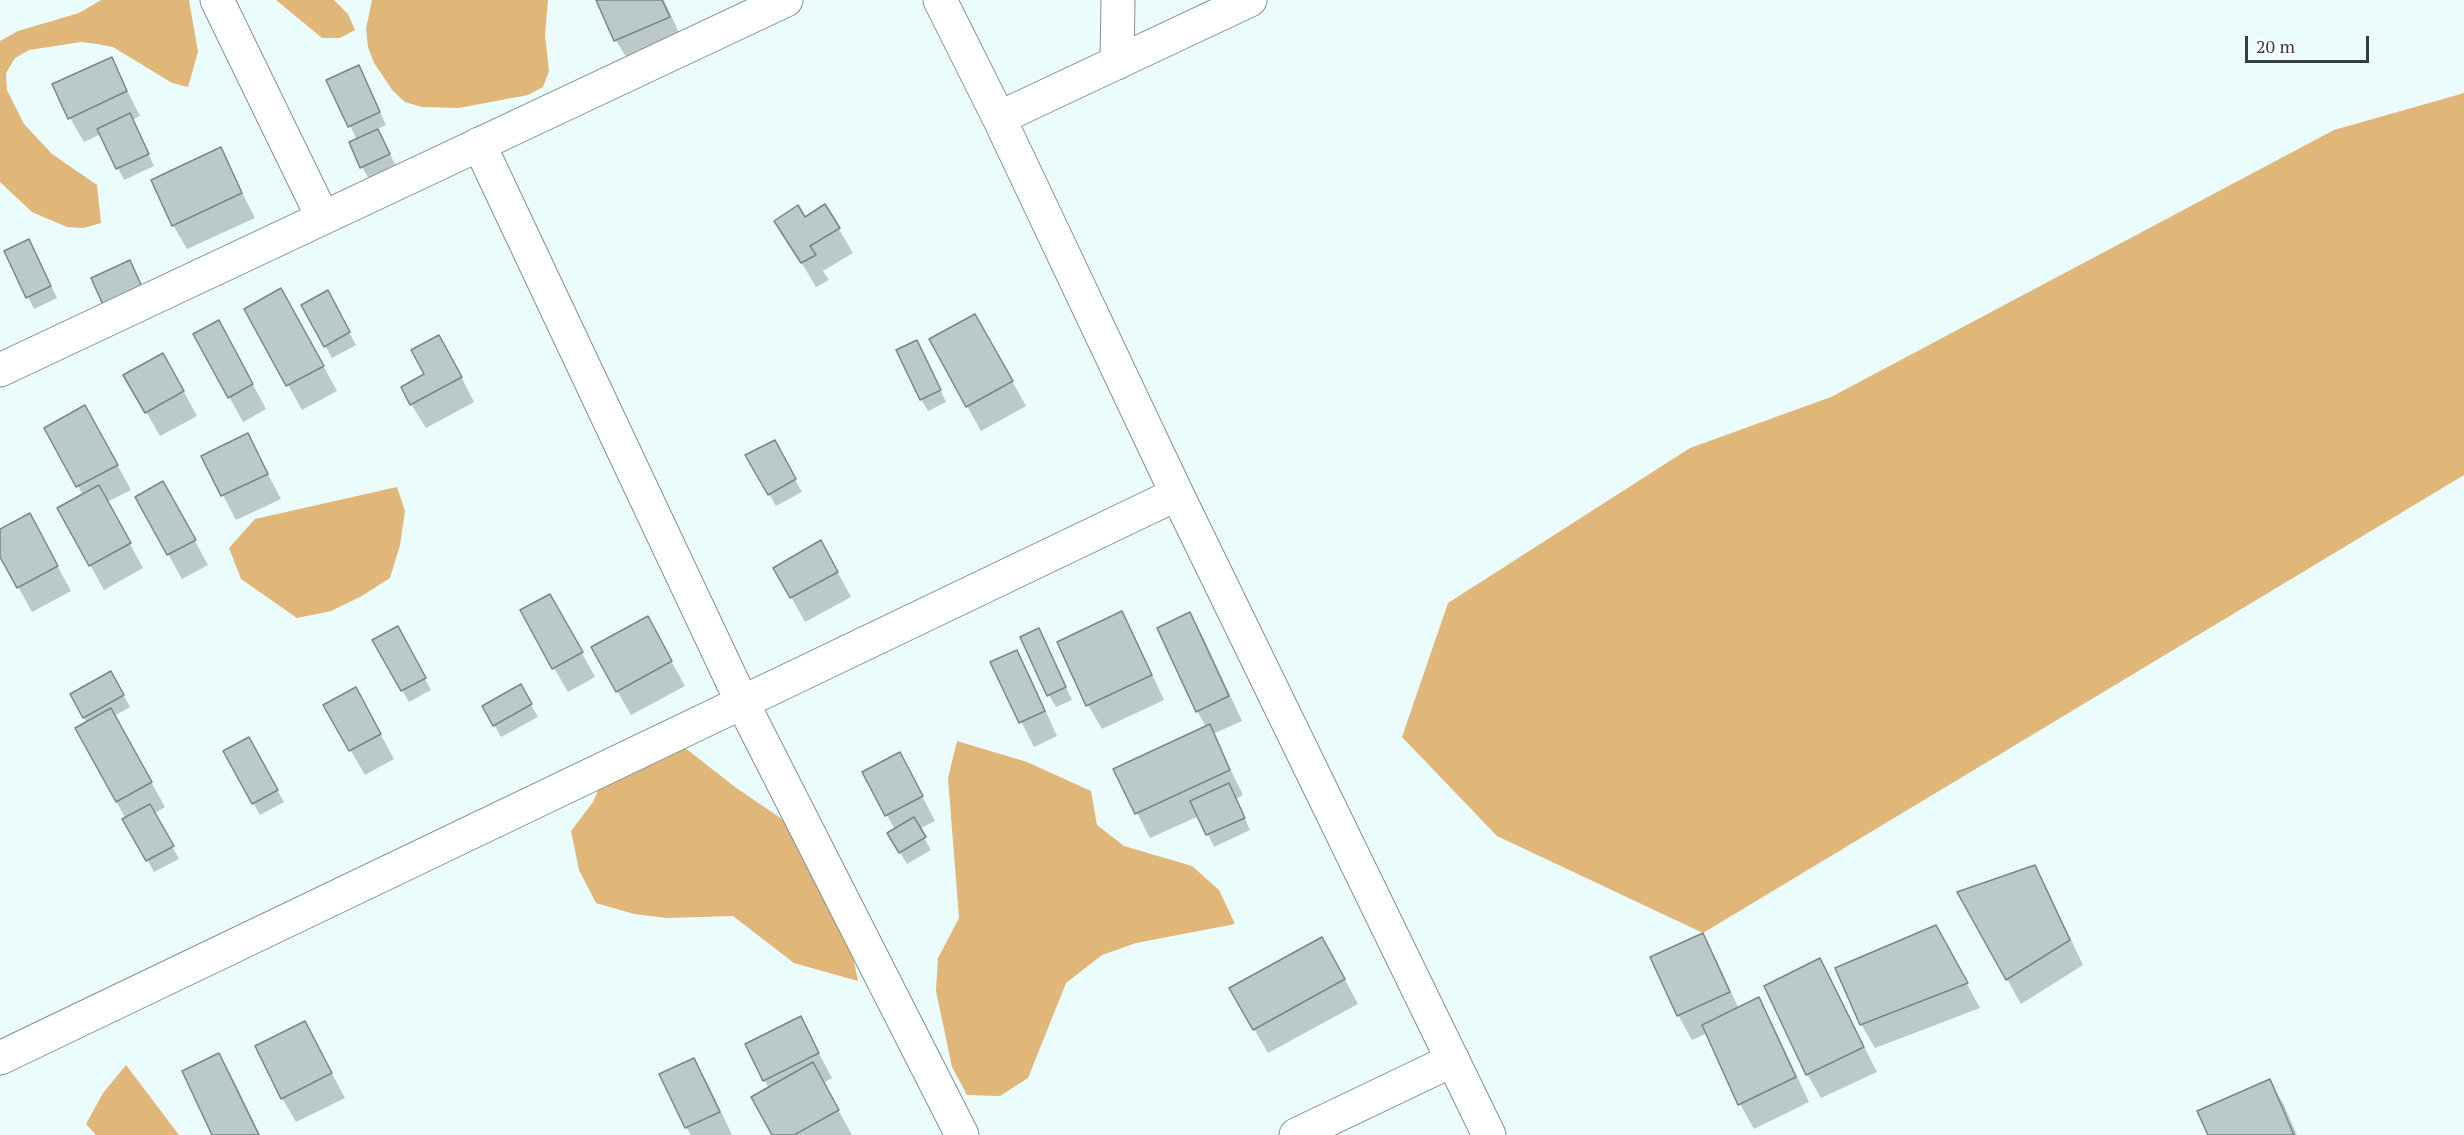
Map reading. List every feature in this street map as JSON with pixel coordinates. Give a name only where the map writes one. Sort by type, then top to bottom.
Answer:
[{"type":"street","points":[[217,0],[323,218]]},
{"type":"street","points":[[0,370],[786,0]]},
{"type":"street","points":[[940,0],[999,118],[1177,494],[1490,1135]]},
{"type":"street","points":[[1117,63],[1118,0]]},
{"type":"street","points":[[999,118],[1250,0]]},
{"type":"street","points":[[479,144],[742,702],[962,1135]]},
{"type":"street","points":[[0,1058],[1177,494]]},
{"type":"street","points":[[1296,1135],[1453,1060]]},
{"type":"shaded area","points":[[101,0],[189,0],[198,52],[188,87],[172,83],[113,47],[97,44],[81,42],[29,50],[15,58],[6,73],[7,90],[24,124],[52,154],[97,185],[101,223],[84,228],[67,227],[32,212],[0,182],[0,41],[18,31],[79,13]]},
{"type":"shaded area","points":[[276,0],[334,0],[348,14],[355,30],[340,38],[322,38]]},
{"type":"shaded area","points":[[372,0],[548,0],[545,35],[549,71],[543,87],[528,95],[459,108],[422,107],[405,102],[393,91],[374,63],[368,47],[366,29]]},
{"type":"shaded area","points":[[2464,93],[2464,475],[1703,933],[1497,836],[1402,737],[1448,603],[1690,448],[1831,397],[2334,130]]},
{"type":"shaded area","points":[[397,487],[405,511],[400,545],[390,578],[360,597],[331,611],[297,618],[241,579],[229,548],[255,519]]},
{"type":"shaded area","points":[[675,740],[735,787],[801,832],[830,841],[858,981],[794,963],[733,916],[667,918],[634,914],[596,903],[579,870],[571,831],[593,802],[608,767]]},
{"type":"shaded area","points":[[957,741],[1027,762],[1091,791],[1097,825],[1124,846],[1192,866],[1219,890],[1235,924],[1136,943],[1102,955],[1066,983],[1028,1078],[1000,1096],[967,1095],[952,1067],[936,991],[938,958],[959,918],[948,778]]},
{"type":"shaded area","points":[[126,1065],[179,1135],[96,1135],[86,1124],[103,1093]]},
{"type":"building","points":[[596,0],[662,0],[670,17],[614,41]]},
{"type":"building","points":[[112,57],[127,91],[68,119],[52,84]]},
{"type":"building","points":[[359,65],[380,112],[348,127],[326,80]]},
{"type":"building","points":[[130,113],[149,154],[116,169],[97,129]]},
{"type":"building","points":[[378,129],[390,154],[360,168],[349,142]]},
{"type":"building","points":[[221,147],[242,193],[172,226],[151,180]]},
{"type":"building","points":[[825,204],[840,228],[810,246],[816,255],[801,263],[774,221],[798,205],[805,217]]},
{"type":"building","points":[[29,239],[51,286],[26,298],[4,251]]},
{"type":"building","points":[[130,260],[147,298],[108,316],[91,278]]},
{"type":"building","points":[[281,288],[324,366],[286,386],[244,309]]},
{"type":"building","points":[[328,290],[350,332],[324,347],[301,305]]},
{"type":"building","points":[[975,314],[1013,381],[966,407],[929,339]]},
{"type":"building","points":[[219,320],[253,384],[228,398],[193,334]]},
{"type":"building","points":[[439,335],[462,377],[410,405],[401,387],[424,374],[411,350]]},
{"type":"building","points":[[917,340],[941,390],[920,400],[896,350]]},
{"type":"building","points":[[163,353],[184,391],[145,413],[123,375]]},
{"type":"building","points":[[85,405],[118,465],[76,487],[44,428]]},
{"type":"building","points":[[248,433],[268,474],[221,496],[201,456]]},
{"type":"building","points":[[775,440],[796,479],[768,495],[745,455]]},
{"type":"building","points":[[163,481],[196,540],[167,555],[135,497]]},
{"type":"building","points":[[99,485],[131,543],[89,566],[57,508]]},
{"type":"building","points":[[30,513],[58,566],[17,588],[0,557],[0,529]]},
{"type":"building","points":[[821,540],[838,572],[790,598],[773,568]]},
{"type":"building","points":[[550,594],[583,652],[552,669],[520,610]]},
{"type":"building","points":[[1122,611],[1152,675],[1086,706],[1057,642]]},
{"type":"building","points":[[1190,612],[1229,696],[1196,712],[1157,628]]},
{"type":"building","points":[[648,616],[672,661],[616,692],[591,647]]},
{"type":"building","points":[[398,626],[426,678],[401,691],[372,640]]},
{"type":"building","points":[[1039,628],[1066,687],[1047,696],[1020,637]]},
{"type":"building","points":[[1017,650],[1045,711],[1019,723],[990,662]]},
{"type":"building","points":[[111,671],[124,695],[83,718],[70,694]]},
{"type":"building","points":[[521,684],[532,704],[493,726],[482,706]]},
{"type":"building","points":[[356,687],[381,734],[349,751],[323,705]]},
{"type":"building","points":[[111,708],[152,782],[116,802],[75,728]]},
{"type":"building","points":[[1210,724],[1230,770],[1135,814],[1113,769]]},
{"type":"building","points":[[249,737],[278,790],[252,804],[223,751]]},
{"type":"building","points":[[900,752],[923,796],[885,816],[862,772]]},
{"type":"building","points":[[1229,783],[1245,818],[1206,835],[1190,801]]},
{"type":"building","points":[[150,804],[174,846],[146,861],[122,819]]},
{"type":"building","points":[[914,817],[926,837],[899,853],[887,833]]},
{"type":"building","points":[[2035,865],[2070,940],[2006,980],[1957,892]]},
{"type":"building","points":[[1936,925],[1968,983],[1860,1025],[1835,968]]},
{"type":"building","points":[[1703,933],[1730,992],[1677,1016],[1650,957]]},
{"type":"building","points":[[1322,937],[1345,979],[1253,1030],[1229,988]]},
{"type":"building","points":[[1820,958],[1864,1047],[1806,1075],[1764,986]]},
{"type":"building","points":[[1759,997],[1796,1077],[1738,1105],[1702,1025]]},
{"type":"building","points":[[801,1016],[819,1053],[763,1081],[745,1044]]},
{"type":"building","points":[[305,1021],[332,1073],[281,1099],[255,1046]]},
{"type":"building","points":[[219,1053],[259,1135],[212,1135],[182,1071]]},
{"type":"building","points":[[694,1058],[720,1112],[685,1128],[659,1074]]},
{"type":"building","points":[[813,1062],[839,1110],[794,1135],[772,1135],[751,1097]]},
{"type":"building","points":[[2270,1079],[2294,1135],[2208,1135],[2197,1111]]}]
